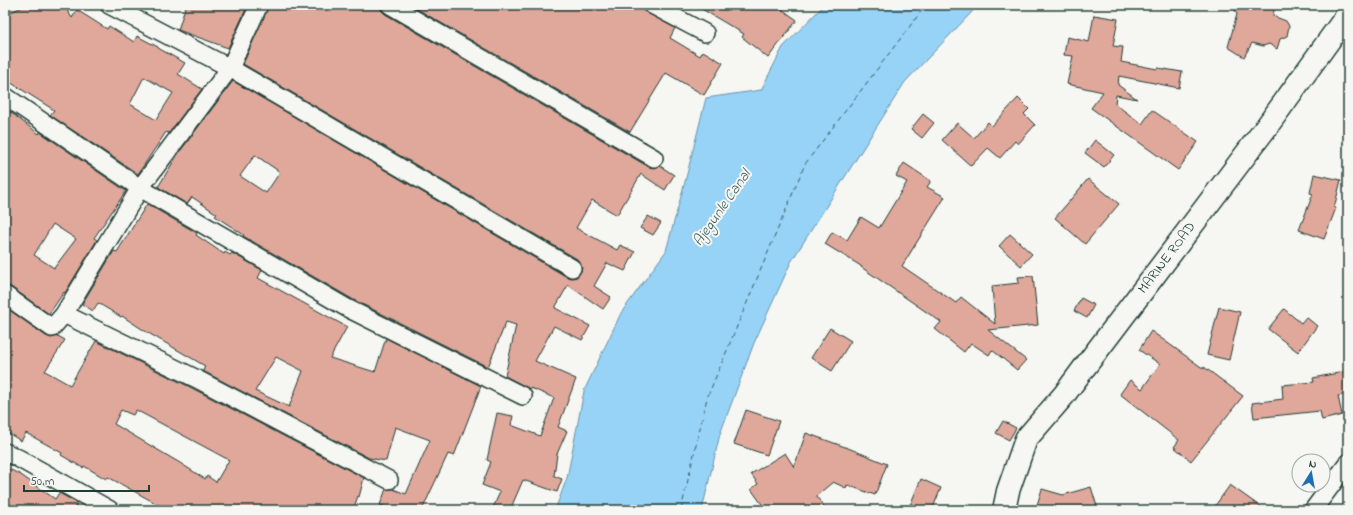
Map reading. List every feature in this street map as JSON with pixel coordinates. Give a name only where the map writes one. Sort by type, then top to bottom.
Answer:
[{"type":"street","points":[[109,5],[230,68],[572,268]]},
{"type":"street","points":[[5,295],[52,328],[64,314],[140,188],[230,68],[259,5]]},
{"type":"street","points":[[390,5],[654,158]]},
{"type":"street","points":[[652,5],[705,33]]},
{"type":"street","name":"MARINE ROAD","points":[[1004,510],[1008,491],[1026,439],[1064,395],[1094,356],[1265,129],[1348,14]]},
{"type":"street","points":[[5,96],[140,188],[347,308],[523,396]]},
{"type":"street","points":[[64,314],[195,378],[389,480]]},
{"type":"street","points":[[5,452],[110,510]]},
{"type":"street","points":[[1313,510],[1348,463]]},
{"type":"water","name":"Ajegunle Canal","points":[[824,5],[977,5],[905,82],[791,262],[754,343],[720,434],[702,510],[555,510],[567,478],[584,391],[621,313],[666,251],[706,98],[761,90],[783,47]]},
{"type":"building","points":[[26,5],[64,5],[72,18],[77,10],[107,29],[109,26],[134,42],[137,36],[185,63],[178,74],[202,89],[169,133],[166,132],[138,174],[50,115],[54,110],[5,79],[5,15]],"holes":[[[144,77],[173,93],[156,120],[130,104]]]},
{"type":"building","points":[[186,5],[248,5],[228,48],[178,30]]},
{"type":"building","points":[[269,5],[380,5],[381,10],[385,14],[649,167],[654,168],[660,166],[674,175],[665,190],[641,174],[617,215],[592,200],[576,228],[617,250],[620,245],[635,252],[625,271],[607,263],[594,286],[611,297],[603,309],[568,285],[555,308],[590,326],[582,340],[554,326],[535,361],[576,379],[558,427],[567,431],[557,454],[554,476],[562,479],[557,492],[523,480],[510,510],[492,510],[500,492],[482,485],[491,462],[487,460],[497,413],[513,416],[511,425],[540,436],[554,398],[531,388],[530,389],[505,376],[516,325],[506,322],[488,367],[352,299],[243,236],[244,235],[215,216],[217,214],[192,197],[187,204],[158,187],[178,154],[233,81],[567,277],[577,277],[582,268],[580,263],[577,259],[243,64]],"holes":[[[255,155],[280,172],[266,193],[240,176]]]},
{"type":"building","points":[[410,5],[633,5],[675,28],[670,38],[700,56],[703,51],[723,63],[704,95],[666,73],[630,132]]},
{"type":"building","points":[[673,5],[686,5],[684,10]]},
{"type":"building","points":[[695,5],[776,5],[797,20],[768,58],[742,37],[744,34]]},
{"type":"building","points":[[1232,5],[1275,5],[1273,16],[1286,21],[1289,26],[1287,36],[1280,39],[1277,49],[1269,44],[1263,46],[1252,43],[1244,57],[1228,47],[1237,14]]},
{"type":"building","points":[[1094,15],[1118,19],[1113,46],[1123,47],[1121,62],[1182,72],[1179,88],[1119,76],[1118,85],[1137,99],[1116,95],[1115,104],[1142,124],[1152,110],[1198,142],[1178,170],[1091,108],[1103,92],[1067,84],[1073,56],[1064,55],[1067,37],[1089,42]]},
{"type":"building","points":[[1018,98],[1029,109],[1024,114],[1035,125],[1018,144],[1015,141],[1000,158],[988,148],[971,166],[942,140],[957,123],[974,138],[988,122],[992,126]]},
{"type":"building","points":[[5,108],[39,134],[40,132],[126,191],[94,238],[97,240],[65,293],[64,292],[49,314],[11,287],[5,285]],"holes":[[[53,224],[76,239],[54,268],[34,255]]]},
{"type":"building","points":[[923,114],[934,123],[922,138],[911,129]]},
{"type":"building","points":[[1095,140],[1114,155],[1104,167],[1085,153]]},
{"type":"building","points":[[904,163],[931,181],[927,187],[945,197],[902,266],[956,303],[961,297],[995,324],[992,286],[1019,283],[1018,277],[1033,276],[1038,325],[988,330],[1026,360],[1017,370],[992,350],[989,355],[971,343],[964,352],[935,329],[941,322],[861,266],[825,244],[832,232],[847,240],[861,217],[879,228],[907,182],[896,176]]},
{"type":"building","points":[[1314,174],[1341,180],[1334,208],[1336,208],[1324,239],[1299,230],[1313,194],[1310,193]]},
{"type":"building","points":[[1088,179],[1119,204],[1085,244],[1055,218]]},
{"type":"building","points":[[147,204],[197,233],[196,235],[224,254],[225,252],[230,255],[232,253],[262,270],[258,278],[347,327],[330,358],[375,372],[386,338],[481,386],[454,456],[448,454],[422,510],[393,510],[380,505],[386,489],[393,489],[406,494],[430,440],[395,427],[386,461],[369,458],[203,371],[205,366],[98,303],[93,311],[82,304],[114,251],[117,252]],"holes":[[[276,357],[303,371],[289,407],[255,391]]]},
{"type":"building","points":[[648,216],[661,223],[653,235],[640,228]]},
{"type":"building","points":[[1010,234],[1032,254],[1021,266],[999,246]]},
{"type":"building","points":[[1081,298],[1094,305],[1087,318],[1074,311]]},
{"type":"building","points":[[5,307],[46,336],[51,338],[58,336],[65,340],[45,371],[70,385],[96,341],[190,387],[364,478],[359,497],[358,496],[353,510],[155,510],[159,505],[108,477],[106,479],[84,466],[83,468],[61,455],[62,453],[26,433],[21,441],[5,431]],"holes":[[[121,410],[133,415],[136,410],[229,460],[216,482],[207,476],[205,479],[114,424]]]},
{"type":"building","points":[[1219,307],[1240,312],[1229,360],[1207,355]]},
{"type":"building","points":[[1284,309],[1301,323],[1306,317],[1317,326],[1298,352],[1268,329]]},
{"type":"building","points":[[830,328],[851,341],[832,371],[811,358]]},
{"type":"building","points":[[1151,331],[1243,396],[1191,461],[1174,447],[1179,440],[1120,394],[1130,380],[1142,389],[1160,364],[1139,350]]},
{"type":"building","points":[[1348,371],[1348,394],[1338,396],[1342,415],[1322,420],[1320,411],[1254,418],[1252,403],[1283,399],[1282,385],[1314,382],[1313,378]]},
{"type":"building","points":[[746,410],[779,421],[767,455],[734,444]]},
{"type":"building","points":[[1003,421],[1016,428],[1009,440],[996,433]]},
{"type":"building","points":[[806,433],[887,464],[875,495],[847,485],[846,488],[833,482],[816,496],[827,510],[766,510],[751,489],[758,484],[751,474],[785,453],[794,467]]},
{"type":"building","points":[[5,467],[21,475],[55,499],[59,493],[77,503],[73,510],[5,510]]},
{"type":"building","points":[[921,479],[941,488],[932,510],[908,510]]},
{"type":"building","points":[[1230,485],[1265,510],[1212,510]]},
{"type":"building","points":[[1091,487],[1098,510],[1054,510],[1037,505],[1042,489],[1063,495]]},
{"type":"ferry route","points":[[681,510],[707,398],[805,164],[926,5]]}]
